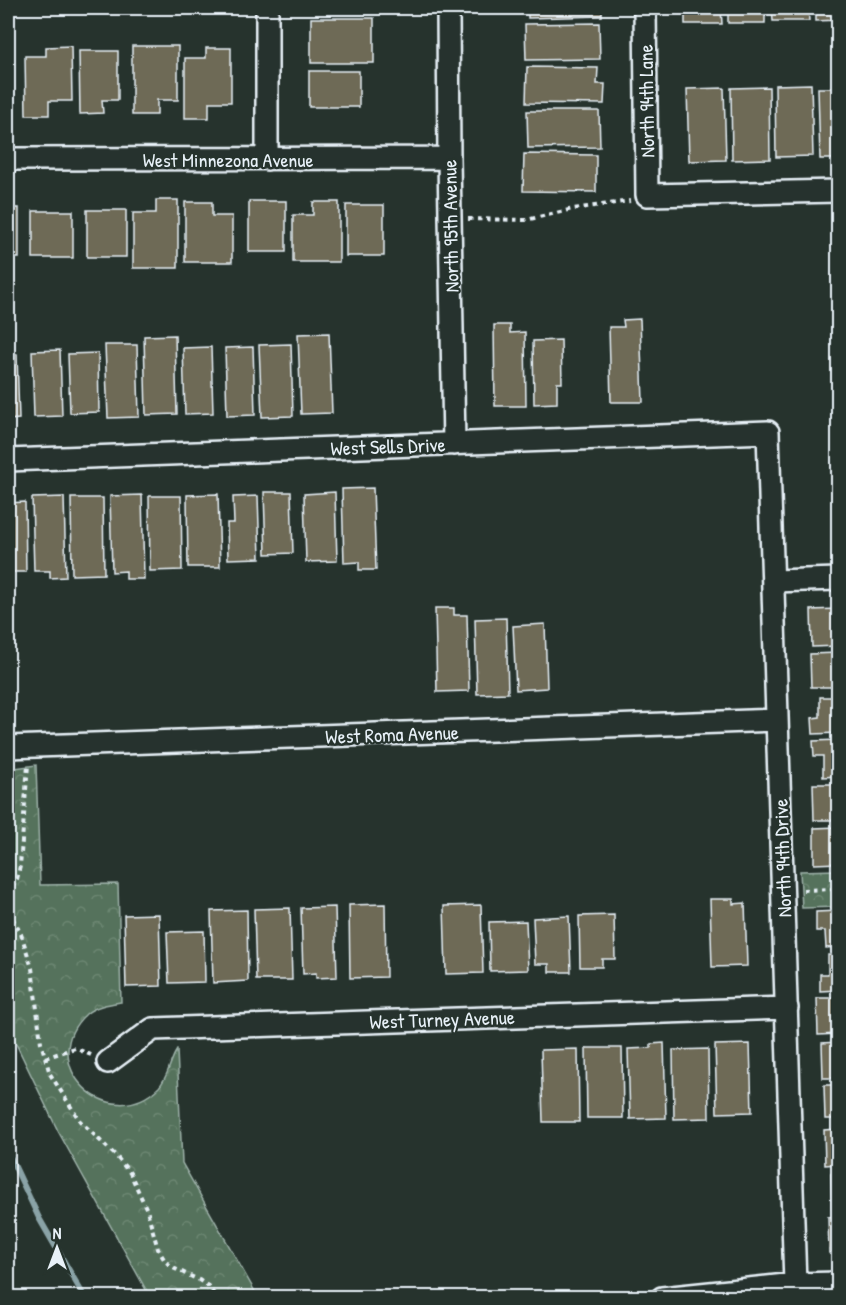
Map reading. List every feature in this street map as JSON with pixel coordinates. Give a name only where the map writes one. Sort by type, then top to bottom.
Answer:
[{"type":"street","points":[[267,8],[267,159]]},
{"type":"street","name":"North 95th Avenue","points":[[448,8],[448,158],[454,444]]},
{"type":"street","name":"North 94th Lane","points":[[645,8],[647,195]]},
{"type":"street","name":"West Minnezona Avenue","points":[[8,159],[448,158]]},
{"type":"street","points":[[647,195],[838,191]]},
{"type":"street","name":"West Sells Drive","points":[[8,460],[768,432]]},
{"type":"street","name":"North 94th Drive","points":[[768,432],[795,1284]]},
{"type":"street","points":[[773,581],[838,579]]},
{"type":"street","name":"West Roma Avenue","points":[[18,747],[777,720]]},
{"type":"street","name":"West Turney Avenue","points":[[108,1062],[153,1029],[786,1008]]},
{"type":"street","points":[[662,1298],[795,1284],[838,1283]]},
{"type":"path","points":[[450,219],[525,220],[573,209],[622,204],[647,195]]},
{"type":"path","points":[[8,895],[17,879],[23,848],[18,747]]},
{"type":"path","points":[[783,890],[838,889]]},
{"type":"path","points":[[8,910],[21,934],[32,968],[41,1043],[50,1074],[80,1120],[130,1173],[147,1210],[158,1249],[165,1261],[173,1268],[208,1286],[217,1298]]},
{"type":"path","points":[[45,1058],[75,1048],[108,1062]]},
{"type":"green space","points":[[36,765],[40,885],[118,884],[121,1002],[90,1011],[72,1033],[68,1053],[73,1072],[84,1088],[100,1099],[119,1104],[139,1100],[159,1087],[177,1050],[182,1163],[258,1297],[150,1297],[58,1131],[8,1027],[8,769]]},
{"type":"green space","points":[[838,870],[838,907],[802,908],[800,871]]},
{"type":"building","points":[[327,8],[374,8],[374,11],[327,11]]},
{"type":"building","points":[[528,8],[602,8],[602,16],[528,18]]},
{"type":"building","points":[[685,8],[721,8],[722,24],[685,24]]},
{"type":"building","points":[[728,8],[765,8],[765,23],[728,23]]},
{"type":"building","points":[[772,8],[808,8],[809,21],[773,21]]},
{"type":"building","points":[[816,8],[838,8],[838,20],[816,21]]},
{"type":"building","points":[[311,18],[374,18],[374,63],[311,63]]},
{"type":"building","points":[[599,23],[600,59],[526,60],[525,24]]},
{"type":"building","points":[[71,46],[72,101],[49,101],[49,115],[26,115],[25,56],[46,56],[46,47]]},
{"type":"building","points":[[132,46],[178,46],[178,100],[157,100],[157,115],[132,115]]},
{"type":"building","points":[[206,48],[231,48],[231,102],[209,102],[209,118],[185,118],[185,58],[206,58]]},
{"type":"building","points":[[79,51],[118,51],[118,100],[102,100],[103,113],[80,114]]},
{"type":"building","points":[[8,63],[12,63],[12,103],[8,103]]},
{"type":"building","points":[[527,67],[598,68],[597,84],[605,84],[604,104],[526,103]]},
{"type":"building","points":[[309,71],[359,71],[359,107],[309,107]]},
{"type":"building","points":[[811,84],[813,156],[776,157],[775,85]]},
{"type":"building","points":[[769,87],[770,159],[732,160],[731,88]]},
{"type":"building","points":[[724,88],[726,160],[689,161],[687,89]]},
{"type":"building","points":[[818,88],[838,88],[838,159],[820,159]]},
{"type":"building","points":[[527,111],[599,111],[600,147],[528,148]]},
{"type":"building","points":[[524,154],[596,155],[596,192],[523,191]]},
{"type":"building","points":[[156,200],[178,200],[178,268],[133,268],[133,213],[156,213]]},
{"type":"building","points":[[249,201],[286,201],[286,252],[249,252]]},
{"type":"building","points":[[185,202],[212,202],[212,216],[232,216],[232,262],[185,262]]},
{"type":"building","points":[[313,202],[339,202],[339,262],[293,262],[293,215],[313,215]]},
{"type":"building","points":[[346,205],[384,205],[384,256],[346,256]]},
{"type":"building","points":[[8,208],[19,208],[19,258],[8,258]]},
{"type":"building","points":[[87,210],[126,210],[126,257],[87,257]]},
{"type":"building","points":[[33,211],[73,211],[73,258],[33,258]]},
{"type":"building","points":[[640,319],[643,402],[611,402],[609,327],[624,327],[623,320]]},
{"type":"building","points":[[494,325],[510,325],[510,333],[525,332],[526,406],[495,406]]},
{"type":"building","points":[[329,333],[332,413],[301,414],[298,334]]},
{"type":"building","points":[[175,335],[177,414],[146,415],[144,336]]},
{"type":"building","points":[[561,340],[562,383],[557,383],[557,403],[534,404],[533,341]]},
{"type":"building","points":[[291,344],[293,416],[262,417],[259,345]]},
{"type":"building","points":[[105,345],[137,345],[139,417],[108,418]]},
{"type":"building","points":[[211,347],[213,413],[185,414],[183,348]]},
{"type":"building","points":[[253,347],[255,415],[227,416],[225,348]]},
{"type":"building","points":[[60,350],[62,416],[34,417],[32,351]]},
{"type":"building","points":[[98,353],[99,412],[70,413],[68,354]]},
{"type":"building","points":[[8,354],[17,354],[19,419],[8,420]]},
{"type":"building","points":[[373,488],[376,570],[359,570],[359,562],[344,563],[342,489]]},
{"type":"building","points":[[264,492],[291,492],[293,553],[266,554]]},
{"type":"building","points":[[335,492],[337,561],[306,562],[304,494]]},
{"type":"building","points":[[218,494],[220,567],[188,567],[187,495]]},
{"type":"building","points":[[142,495],[144,579],[126,579],[126,571],[112,572],[110,496]]},
{"type":"building","points":[[149,496],[181,496],[182,570],[150,571]]},
{"type":"building","points":[[258,496],[260,558],[228,559],[227,523],[234,523],[233,497]]},
{"type":"building","points":[[64,497],[66,577],[50,578],[50,571],[34,571],[32,498]]},
{"type":"building","points":[[71,498],[103,498],[104,574],[72,575]]},
{"type":"building","points":[[25,502],[26,572],[8,572],[8,503]]},
{"type":"building","points":[[435,608],[454,608],[454,615],[467,615],[469,691],[437,692]]},
{"type":"building","points":[[838,609],[838,646],[812,647],[811,610]]},
{"type":"building","points":[[506,618],[508,693],[477,694],[475,619]]},
{"type":"building","points":[[545,624],[547,688],[516,690],[513,626]]},
{"type":"building","points":[[838,653],[838,687],[811,687],[810,654]]},
{"type":"building","points":[[820,697],[838,697],[838,733],[813,734],[812,718],[820,717]]},
{"type":"building","points":[[838,740],[838,776],[823,777],[823,756],[814,756],[813,741]]},
{"type":"building","points":[[813,784],[838,784],[838,820],[814,820]]},
{"type":"building","points":[[838,827],[838,863],[814,864],[814,828]]},
{"type":"building","points":[[710,899],[733,899],[733,904],[745,903],[747,966],[712,967]]},
{"type":"building","points":[[385,904],[386,977],[350,978],[349,905]]},
{"type":"building","points":[[481,905],[483,973],[446,974],[444,906]]},
{"type":"building","points":[[335,907],[337,977],[316,978],[316,973],[303,974],[301,908]]},
{"type":"building","points":[[290,908],[292,980],[256,980],[254,909]]},
{"type":"building","points":[[247,910],[248,981],[213,983],[211,911]]},
{"type":"building","points":[[838,911],[838,947],[826,948],[825,931],[816,931],[816,912]]},
{"type":"building","points":[[159,914],[161,986],[126,987],[124,915]]},
{"type":"building","points":[[614,915],[615,959],[602,959],[602,967],[580,967],[579,916]]},
{"type":"building","points":[[569,916],[571,972],[549,972],[549,964],[535,964],[533,918]]},
{"type":"building","points":[[526,921],[528,970],[490,971],[489,922]]},
{"type":"building","points":[[204,931],[205,982],[169,983],[167,932]]},
{"type":"building","points":[[828,955],[838,955],[838,990],[820,991],[820,974],[828,974]]},
{"type":"building","points":[[817,998],[838,998],[838,1034],[818,1035]]},
{"type":"building","points":[[838,1042],[838,1078],[823,1078],[822,1043]]},
{"type":"building","points":[[664,1043],[666,1118],[630,1119],[628,1049],[651,1048],[651,1044]]},
{"type":"building","points":[[750,1044],[752,1112],[717,1113],[715,1045]]},
{"type":"building","points":[[586,1048],[622,1048],[623,1118],[587,1118]]},
{"type":"building","points":[[578,1049],[579,1122],[543,1122],[541,1050]]},
{"type":"building","points":[[708,1049],[709,1118],[674,1119],[673,1050]]},
{"type":"building","points":[[824,1085],[838,1085],[838,1119],[825,1119]]},
{"type":"building","points":[[838,1129],[838,1164],[825,1165],[824,1130]]},
{"type":"building","points":[[831,1173],[838,1173],[838,1209],[832,1209]]},
{"type":"building","points":[[838,1216],[838,1253],[829,1253],[828,1217]]},
{"type":"waterway","points":[[8,1152],[39,1218],[85,1298]]}]
